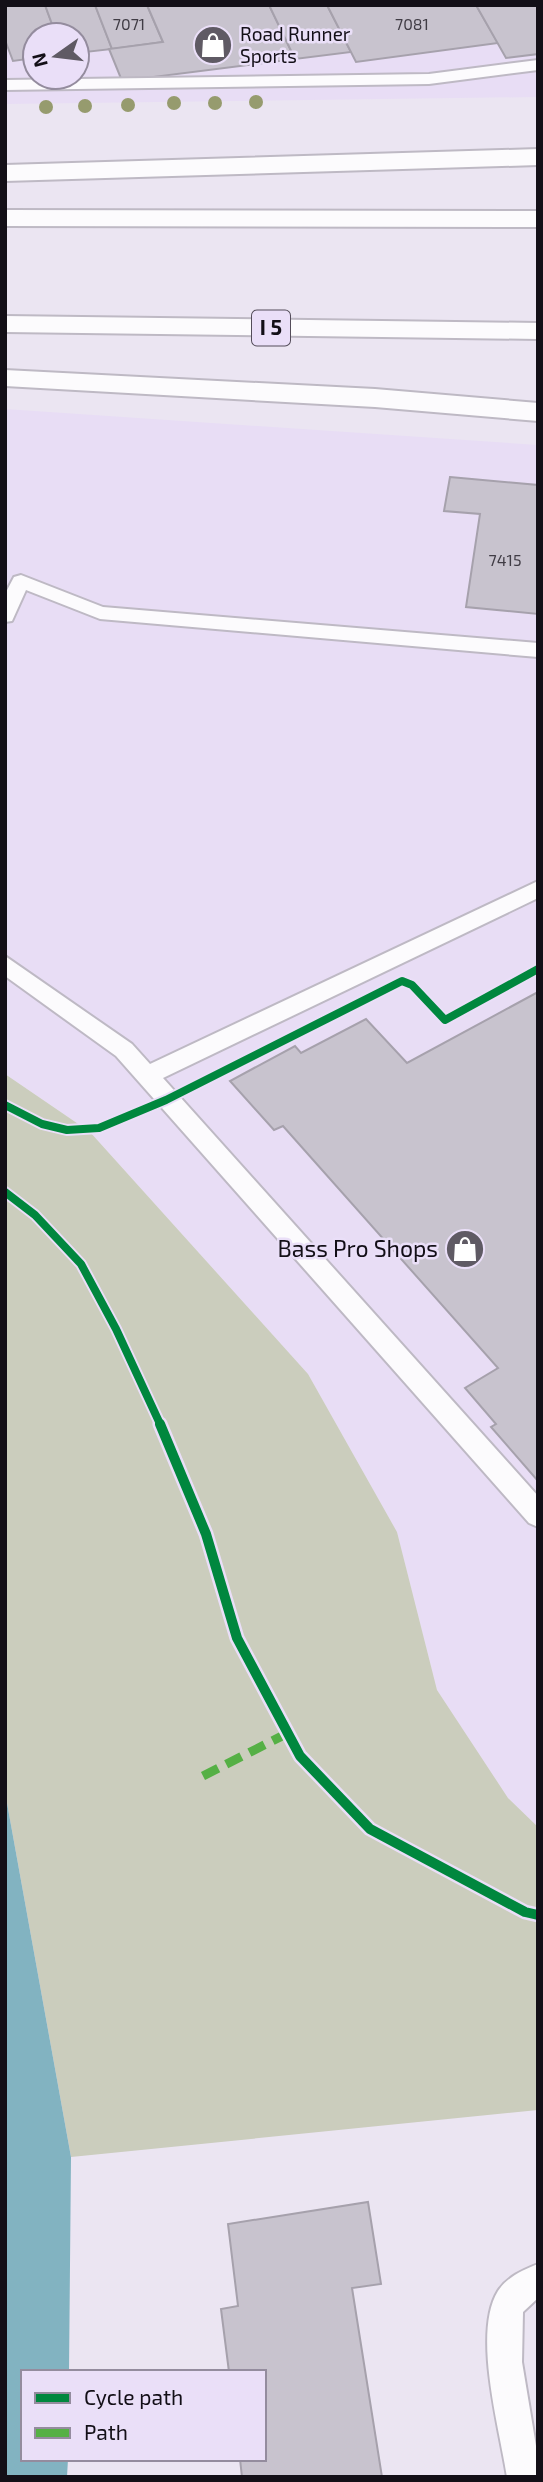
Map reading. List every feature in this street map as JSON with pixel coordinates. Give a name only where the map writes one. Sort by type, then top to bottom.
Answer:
[{"type":"highway","points":[[5,173],[538,157]]},
{"type":"highway","points":[[5,218],[538,219]]},
{"type":"highway","name":"I 5","points":[[5,324],[538,331]]},
{"type":"highway","points":[[5,378],[375,398],[538,412]]},
{"type":"lane","points":[[5,85],[429,79],[538,65]]},
{"type":"lane","points":[[5,616],[21,581],[100,613],[538,650]]},
{"type":"lane","points":[[147,1076],[538,889]]},
{"type":"lane","points":[[5,964],[124,1051],[538,1515]]},
{"type":"lane","points":[[524,2477],[503,2341],[509,2305],[531,2283],[538,2280]]},
{"type":"shaded area","points":[[5,5],[538,5],[538,97],[5,104]]},
{"type":"shaded area","points":[[5,409],[538,445],[538,1827],[508,1798],[437,1690],[397,1532],[308,1374],[90,1132],[5,1074]]},
{"type":"green space","points":[[5,1074],[90,1132],[308,1374],[397,1532],[437,1690],[508,1798],[538,1827],[538,2110],[71,2157],[5,1792]]},
{"type":"water","points":[[5,1792],[71,2157],[69,2370],[21,2370],[21,2461],[68,2461],[67,2477],[5,2477]]},
{"type":"building","points":[[5,5],[45,5],[51,21],[21,21],[21,60],[13,61],[5,40]]},
{"type":"building","points":[[45,5],[95,5],[112,49],[91,51],[91,21],[51,21]]},
{"type":"building","points":[[95,5],[147,5],[163,42],[112,49]]},
{"type":"building","name":"Road Runner Sports","points":[[147,5],[269,5],[295,59],[122,81],[109,49],[163,42]]},
{"type":"building","points":[[269,5],[327,5],[351,52],[295,59]]},
{"type":"building","points":[[327,5],[476,5],[498,43],[356,62]]},
{"type":"building","points":[[476,5],[538,5],[538,54],[506,58]]},
{"type":"building","points":[[450,477],[538,485],[538,614],[466,607],[480,514],[444,511]]},
{"type":"building","name":"Bass Pro Shops","points":[[538,992],[538,1481],[491,1427],[496,1424],[465,1388],[498,1368],[283,1126],[274,1130],[230,1081],[295,1046],[301,1053],[366,1019],[407,1063]]},
{"type":"building","points":[[368,2202],[381,2284],[352,2288],[382,2477],[242,2477],[240,2461],[266,2461],[266,2370],[229,2370],[221,2309],[238,2306],[228,2224]]},
{"type":"marked path","points":[[203,1776],[288,1733]]},
{"type":"cycle path","points":[[5,1105],[42,1124],[67,1130],[99,1128],[166,1100],[402,981],[412,985],[445,1020],[538,969]]},
{"type":"cycle path","points":[[5,1192],[35,1215],[81,1264],[116,1329],[150,1399],[206,1534],[237,1638],[300,1756],[370,1829],[525,1912],[538,1915]]},
{"type":"place","name":"Road Runner Sports","points":[[213,45]]},
{"type":"place","name":"Bass Pro Shops","points":[[465,1249]]}]
